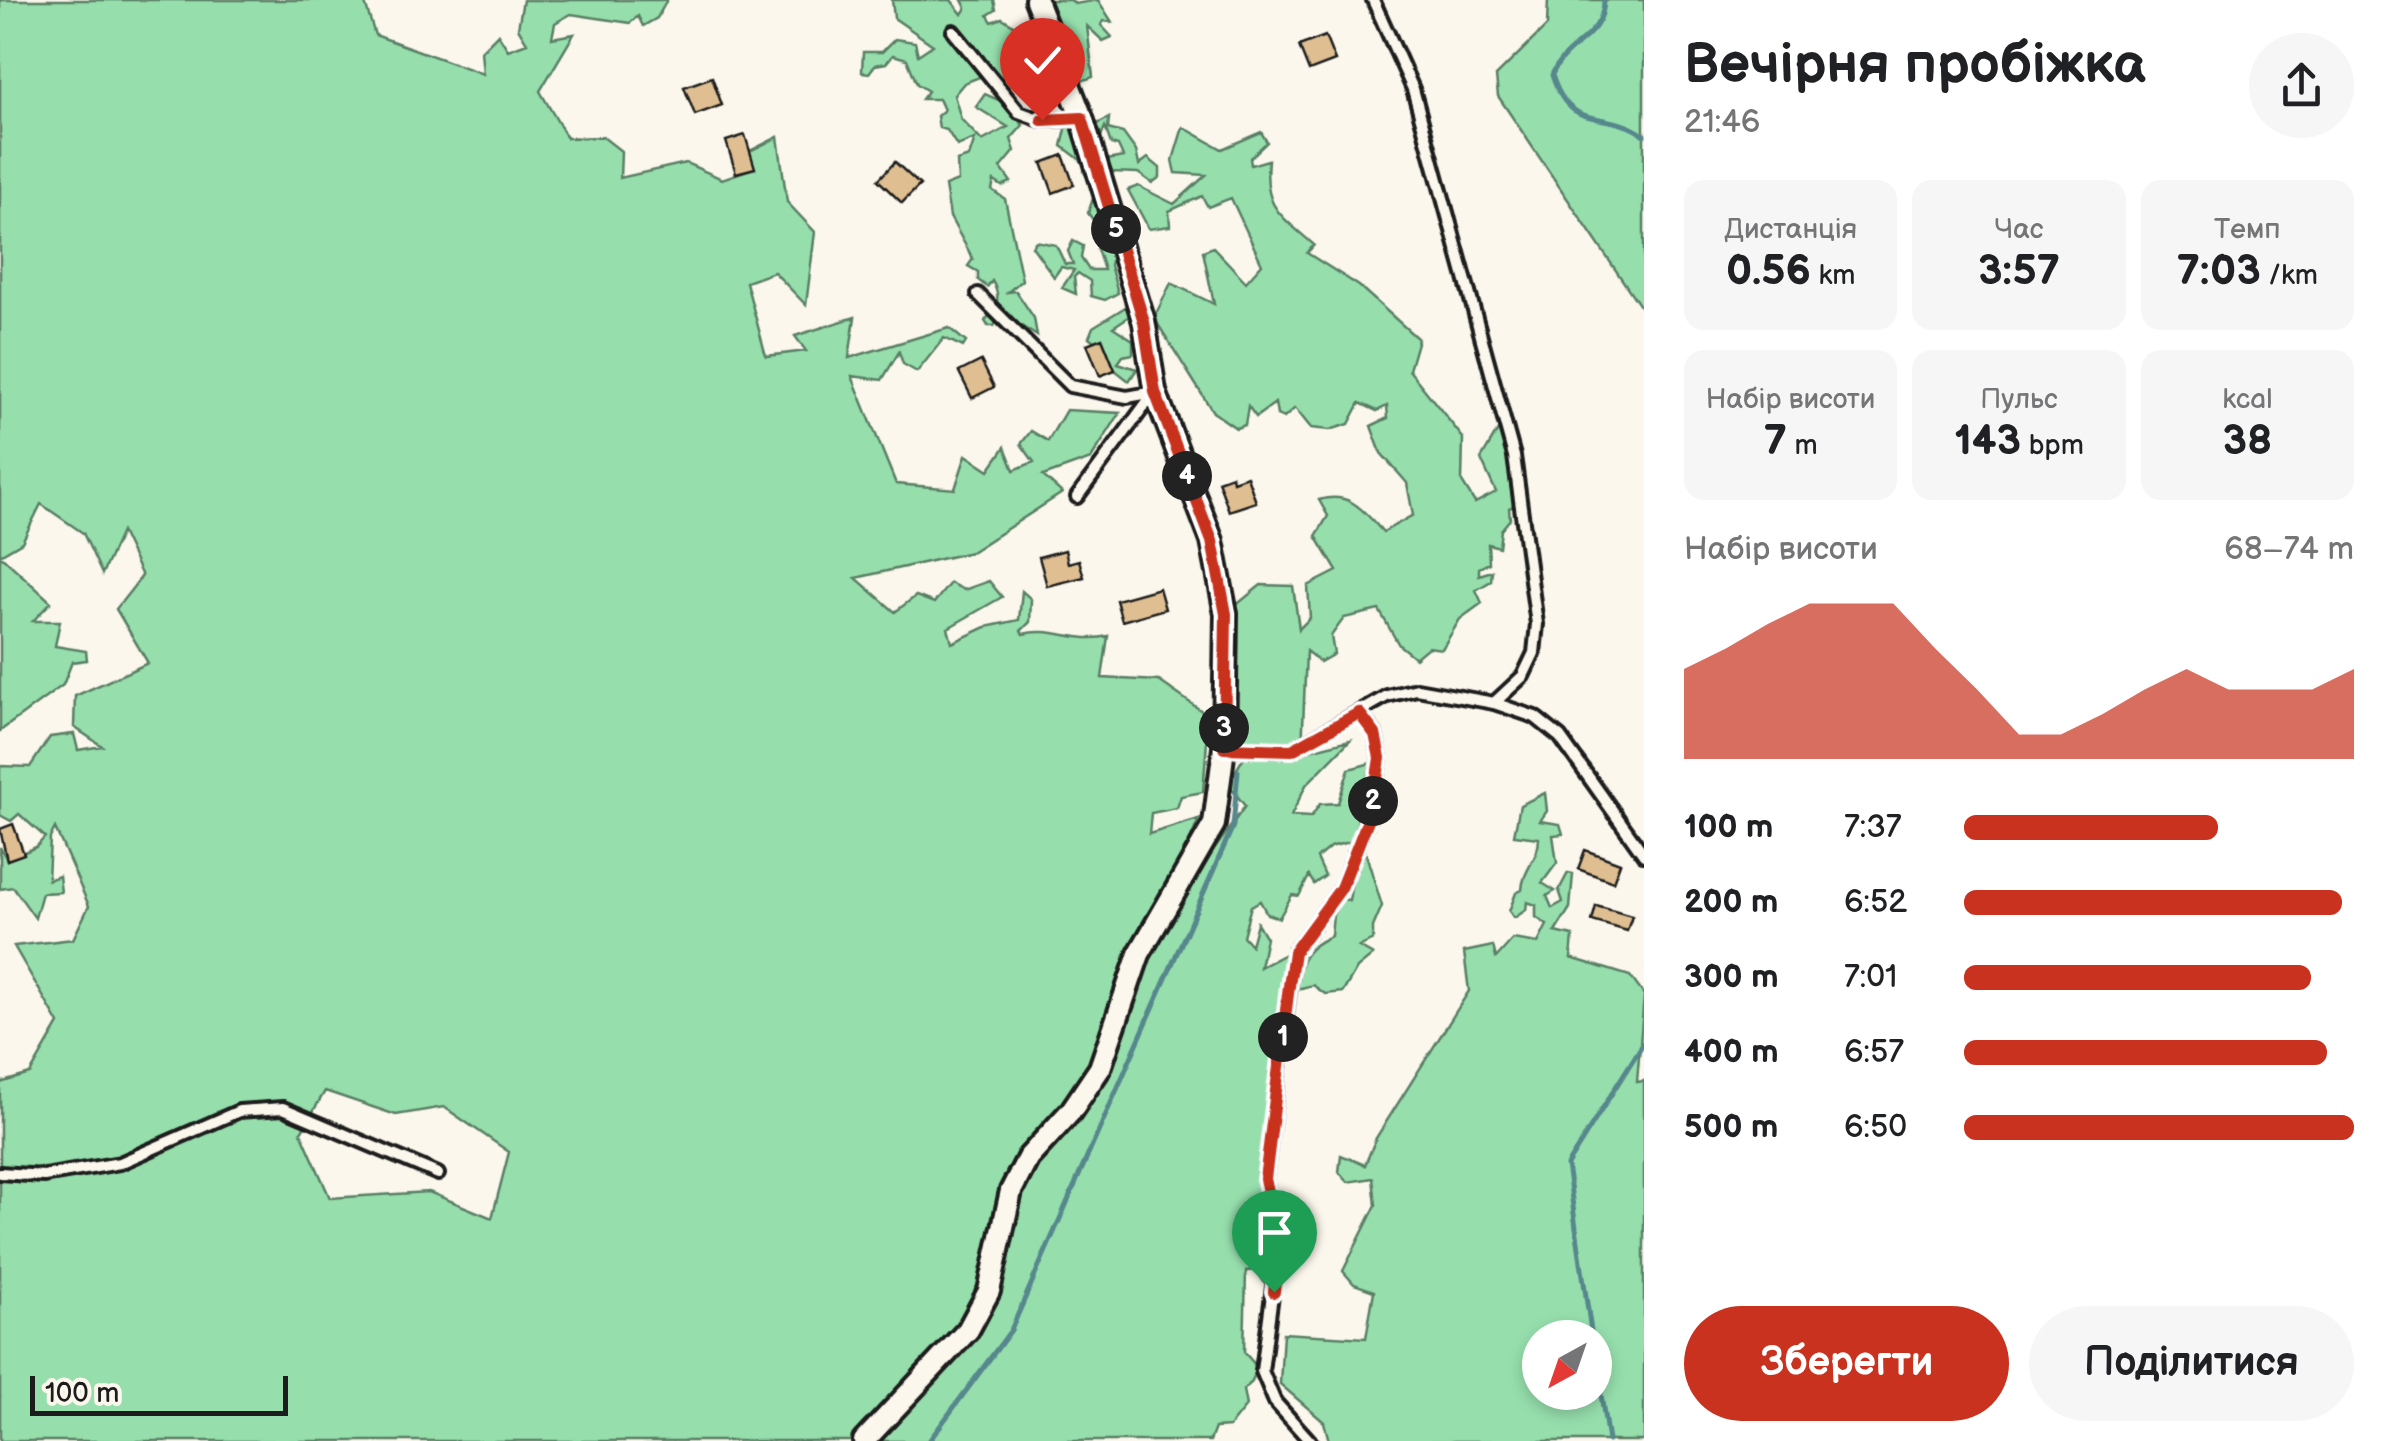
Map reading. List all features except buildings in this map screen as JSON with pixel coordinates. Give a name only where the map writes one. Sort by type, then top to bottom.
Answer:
[{"type":"street","points":[[864,1441],[968,1330],[989,1291],[1011,1191],[1028,1158],[1071,1111],[1100,1068],[1139,954],[1214,824],[1224,748],[1226,614],[1212,541],[1155,392],[1144,322],[1082,118],[1036,0]]},
{"type":"lane","points":[[1373,0],[1413,89],[1514,456],[1536,624],[1534,653],[1523,676],[1494,703]]},
{"type":"lane","points":[[953,31],[1019,112],[1042,120],[1082,118]]},
{"type":"lane","points":[[978,294],[1070,386],[1127,397],[1155,392]]},
{"type":"lane","points":[[1077,497],[1155,392]]},
{"type":"lane","points":[[1224,748],[1292,750],[1388,696],[1417,689],[1494,703],[1535,717],[1560,736],[1644,855]]},
{"type":"lane","points":[[1310,1441],[1275,1402],[1262,1371],[1280,1241],[1265,1179],[1294,952],[1341,888],[1372,810],[1380,758],[1375,734],[1359,713]]},
{"type":"lane","points":[[0,1173],[44,1176],[120,1162],[239,1110],[282,1108],[438,1174]]},
{"type":"green space","points":[[0,0],[364,0],[375,35],[483,74],[481,51],[498,34],[508,50],[527,43],[518,28],[523,0],[667,0],[657,18],[643,26],[638,16],[630,23],[571,14],[555,23],[552,38],[574,34],[540,91],[567,138],[603,137],[621,151],[620,178],[686,163],[722,179],[754,168],[750,151],[778,137],[787,202],[815,232],[806,305],[774,272],[746,282],[766,356],[806,351],[795,336],[855,317],[849,358],[949,328],[966,342],[963,347],[944,338],[917,372],[903,364],[899,352],[882,380],[852,376],[896,484],[955,489],[966,455],[989,470],[1005,447],[1014,470],[1034,462],[1021,444],[1031,431],[1048,441],[1066,410],[1120,413],[1091,459],[1043,476],[1062,493],[971,552],[856,578],[895,612],[916,596],[934,603],[950,583],[964,590],[989,581],[1002,597],[948,628],[952,643],[986,627],[1019,620],[1022,591],[1031,599],[1030,622],[1021,631],[1023,634],[1108,636],[1102,678],[1159,681],[1209,716],[1203,792],[1181,796],[1177,808],[1151,813],[1149,834],[1199,819],[1188,845],[1188,862],[1205,863],[1245,806],[1228,784],[1244,757],[1233,733],[1235,606],[1261,585],[1293,586],[1299,629],[1310,618],[1308,586],[1337,571],[1316,536],[1328,516],[1319,500],[1348,500],[1383,532],[1413,515],[1407,483],[1381,453],[1371,426],[1388,418],[1387,406],[1377,411],[1360,403],[1349,424],[1330,430],[1311,428],[1295,408],[1284,418],[1277,415],[1275,403],[1256,417],[1248,406],[1245,425],[1236,428],[1213,412],[1154,318],[1171,283],[1214,304],[1203,251],[1213,247],[1246,282],[1262,264],[1231,198],[1208,207],[1202,196],[1169,211],[1170,226],[1149,229],[1128,190],[1138,186],[1174,204],[1206,175],[1176,173],[1173,160],[1183,127],[1222,149],[1261,132],[1267,142],[1250,158],[1251,165],[1268,160],[1272,201],[1284,218],[1314,245],[1307,253],[1359,286],[1418,339],[1409,370],[1463,438],[1462,482],[1475,503],[1496,492],[1481,459],[1501,425],[1512,455],[1516,505],[1509,508],[1510,519],[1501,530],[1499,547],[1488,544],[1489,563],[1479,568],[1479,575],[1492,571],[1491,581],[1476,590],[1482,603],[1460,619],[1442,649],[1428,647],[1415,658],[1399,645],[1379,610],[1344,618],[1331,636],[1334,654],[1320,662],[1306,651],[1302,752],[1350,740],[1306,785],[1291,816],[1311,817],[1320,804],[1338,803],[1349,769],[1371,763],[1353,841],[1330,847],[1317,858],[1325,876],[1314,884],[1309,876],[1299,896],[1292,895],[1279,918],[1267,914],[1260,901],[1251,906],[1243,936],[1251,945],[1257,923],[1266,938],[1260,967],[1289,952],[1262,1180],[1267,1200],[1263,1211],[1248,1201],[1243,1222],[1277,1229],[1282,1273],[1273,1281],[1264,1282],[1256,1270],[1246,1271],[1244,1352],[1257,1367],[1252,1382],[1243,1390],[1246,1406],[1229,1427],[1215,1428],[1210,1441],[0,1441],[0,1083],[30,1074],[59,1024],[14,946],[73,939],[89,906],[55,828],[50,838],[48,880],[59,876],[61,892],[42,893],[35,918],[13,887],[0,889],[0,847],[7,860],[36,847],[45,837],[19,814],[11,821],[0,815],[0,766],[30,767],[50,737],[74,734],[78,750],[102,746],[74,727],[75,696],[148,663],[116,609],[142,576],[121,532],[102,574],[83,533],[41,504],[22,542],[0,555]],"holes":[[[325,1091],[396,1115],[444,1107],[509,1152],[492,1218],[429,1192],[330,1198],[301,1132]]]},
{"type":"green space","points":[[892,0],[951,0],[962,14],[966,8],[962,0],[994,0],[996,10],[988,15],[992,22],[1002,18],[1017,27],[1023,44],[1033,38],[1033,28],[1043,28],[1033,47],[1041,51],[1050,46],[1043,61],[1046,66],[1057,64],[1055,81],[1047,80],[1037,62],[1033,79],[1025,78],[1022,70],[1035,57],[1024,50],[1008,62],[1001,83],[992,72],[964,83],[954,95],[961,119],[982,141],[1008,127],[976,107],[985,94],[1001,101],[1023,125],[1011,139],[1015,151],[1001,168],[1011,182],[1002,186],[994,181],[992,190],[1005,199],[1022,280],[1008,292],[1016,291],[1034,318],[1037,336],[1010,319],[998,319],[994,326],[988,326],[985,321],[997,302],[997,292],[992,281],[987,287],[978,280],[978,272],[968,266],[973,259],[950,217],[945,186],[958,181],[957,161],[969,157],[975,139],[957,146],[947,130],[939,128],[937,116],[944,110],[939,99],[922,99],[928,91],[917,84],[907,59],[893,55],[869,73],[862,72],[863,52],[882,52],[895,39],[915,42],[918,55],[933,45],[894,18]]},
{"type":"green space","points":[[1044,0],[1071,0],[1075,4],[1098,0],[1112,22],[1103,21],[1101,25],[1112,37],[1103,41],[1087,26],[1093,77],[1076,83]]},
{"type":"green space","points":[[1548,0],[1644,0],[1644,312],[1498,96],[1496,76],[1547,26]]},
{"type":"green space","points":[[1109,118],[1108,129],[1123,133],[1136,151],[1139,165],[1148,158],[1160,168],[1160,177],[1152,183],[1138,173],[1112,172],[1107,160],[1123,157],[1118,146],[1111,144],[1105,127],[1099,141],[1090,128]]},
{"type":"green space","points":[[1067,125],[1078,125],[1092,162],[1088,172],[1120,263],[1111,261],[1110,265],[1118,293],[1105,300],[1091,296],[1090,281],[1078,273],[1074,277],[1076,294],[1062,288],[1074,270],[1061,267],[1054,277],[1032,246],[1036,241],[1056,245],[1065,264],[1073,264],[1068,251],[1073,241],[1083,246],[1081,258],[1089,270],[1104,270],[1097,249],[1099,228],[1088,213],[1095,193],[1084,172],[1086,164],[1062,146]]},
{"type":"green space","points":[[1127,306],[1134,313],[1113,327],[1133,340],[1133,354],[1123,356],[1118,363],[1137,369],[1129,381],[1115,370],[1102,338],[1094,341],[1089,337],[1093,327]]},
{"type":"green space","points":[[0,555],[51,602],[33,621],[60,621],[55,646],[86,651],[87,660],[72,662],[63,685],[0,731]]},
{"type":"green space","points":[[1545,793],[1547,811],[1540,821],[1560,824],[1563,834],[1553,835],[1557,863],[1542,883],[1555,891],[1547,896],[1552,908],[1563,902],[1559,890],[1568,873],[1573,874],[1570,908],[1555,932],[1573,936],[1571,958],[1630,976],[1644,995],[1637,1082],[1644,1081],[1644,1441],[1329,1441],[1324,1422],[1280,1384],[1283,1333],[1366,1338],[1374,1291],[1354,1284],[1343,1271],[1376,1205],[1373,1178],[1348,1182],[1339,1172],[1341,1155],[1365,1165],[1376,1138],[1469,991],[1464,952],[1493,946],[1496,958],[1513,939],[1538,943],[1547,925],[1536,917],[1536,905],[1527,902],[1526,910],[1514,918],[1509,911],[1516,893],[1522,890],[1539,838],[1514,835],[1520,805]]},
{"type":"green space","points":[[1366,854],[1382,906],[1373,927],[1373,940],[1359,947],[1373,955],[1357,968],[1343,992],[1325,994],[1313,985],[1297,989],[1305,955],[1331,936],[1333,915],[1341,899],[1349,900],[1356,861]]},
{"type":"waterway","points":[[1604,0],[1598,23],[1552,75],[1560,94],[1579,113],[1615,122],[1644,135]]},
{"type":"waterway","points":[[929,1441],[1011,1330],[1233,826],[1238,771]]},
{"type":"waterway","points":[[1589,1320],[1567,1165],[1644,1042]]},
{"type":"waterway","points":[[1603,1410],[1608,1441]]},
{"type":"route","points":[[1042,120],[1082,118],[1144,322],[1155,392],[1212,541],[1226,614],[1224,748],[1292,750],[1359,713],[1375,734],[1380,758],[1372,810],[1341,888],[1294,952],[1265,1179],[1280,1241],[1274,1292]]}]
